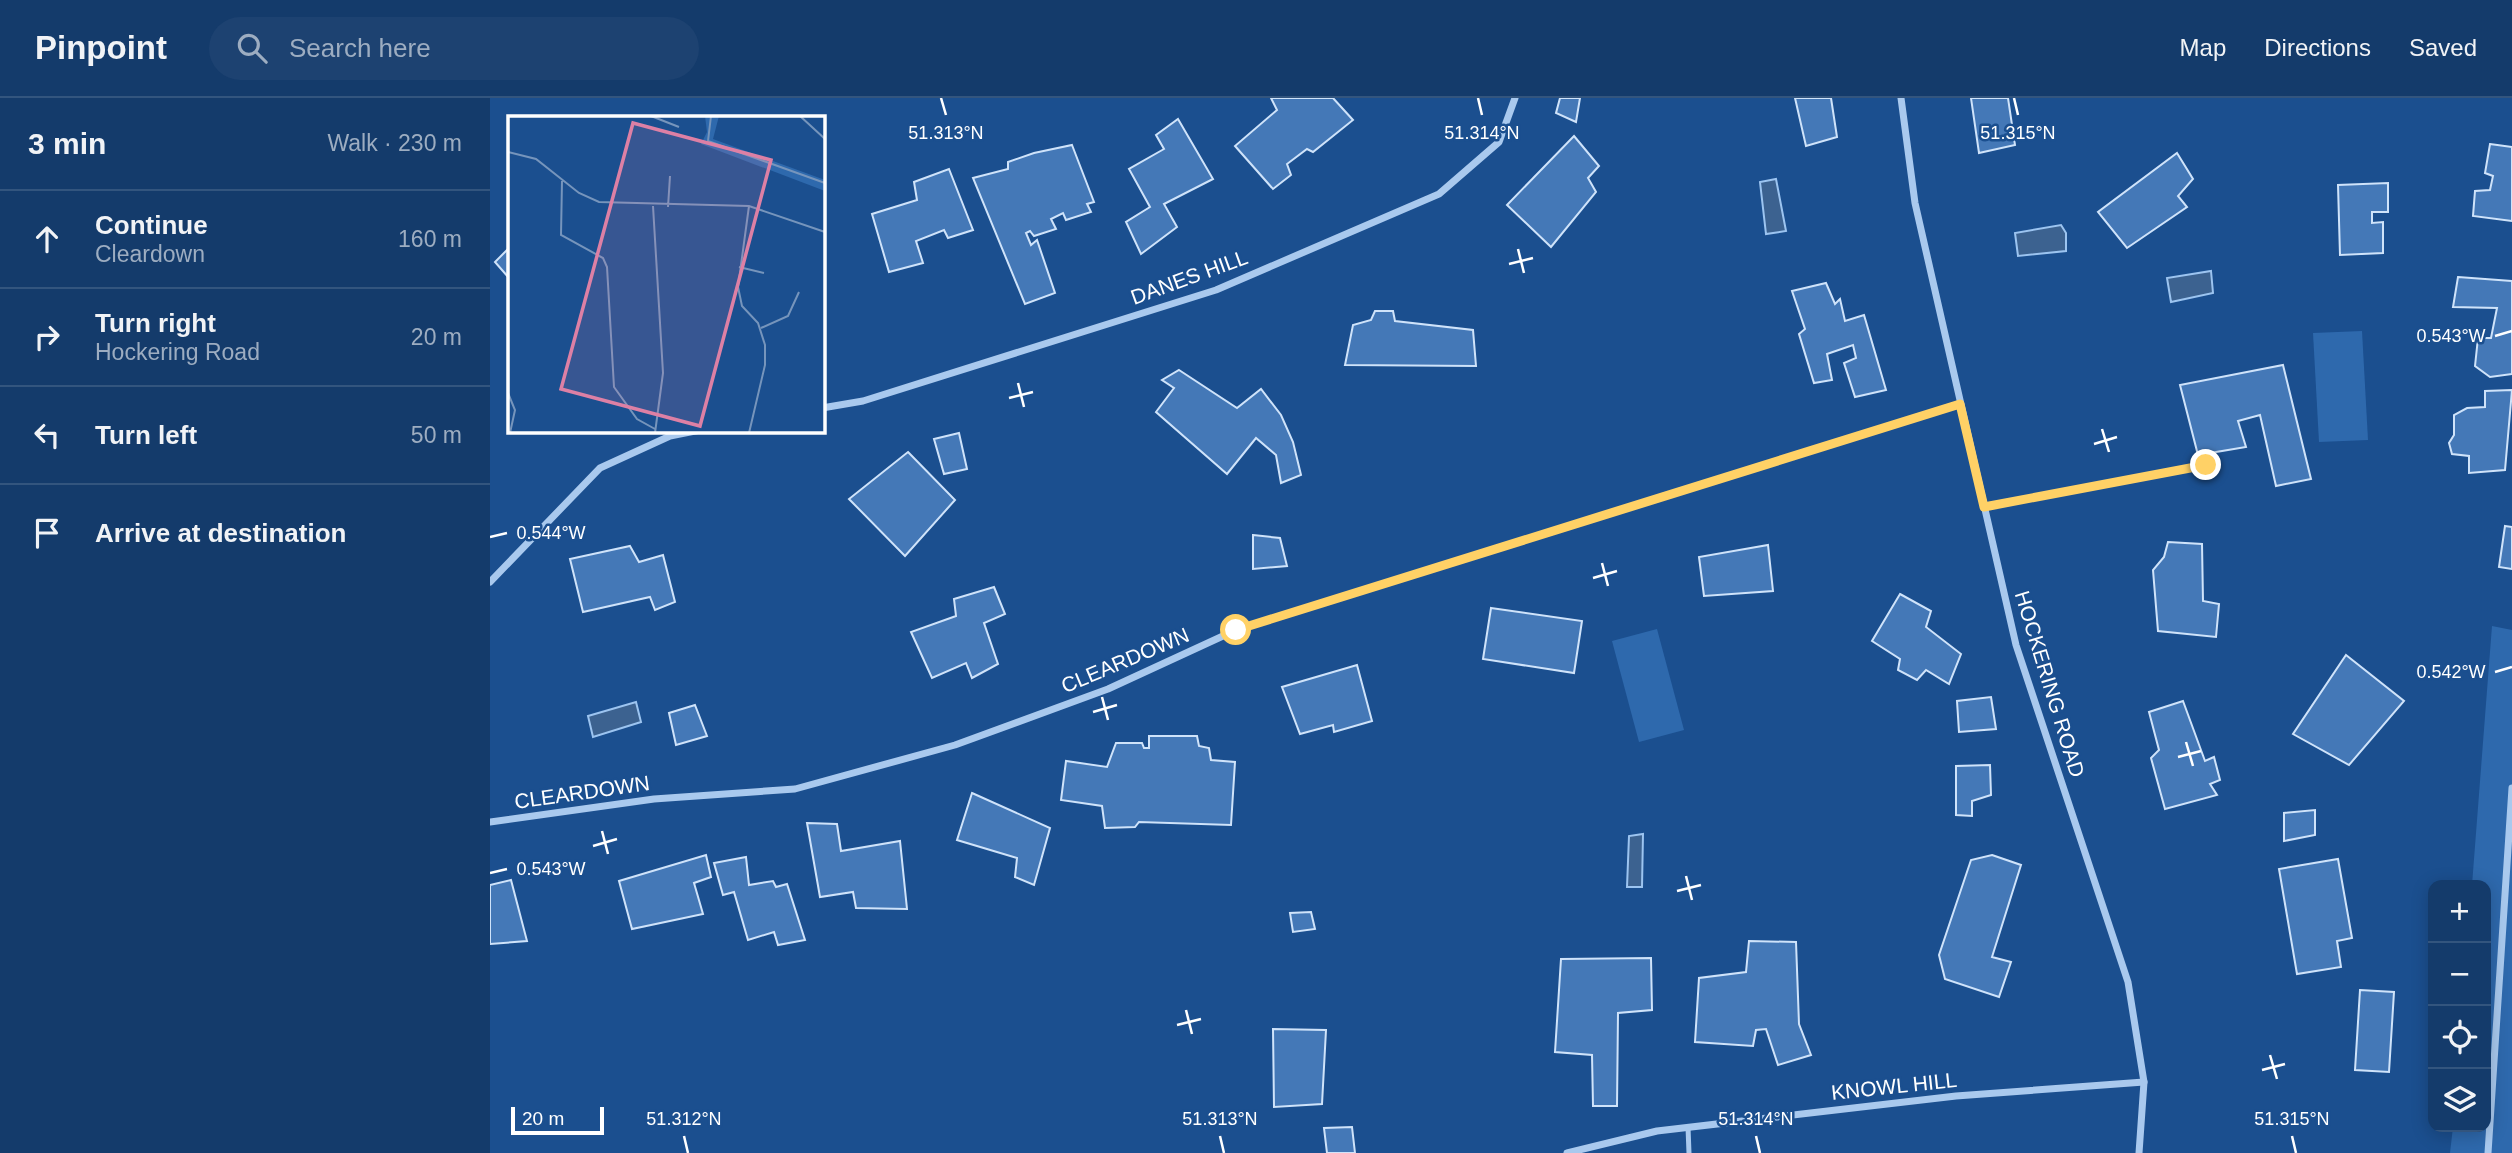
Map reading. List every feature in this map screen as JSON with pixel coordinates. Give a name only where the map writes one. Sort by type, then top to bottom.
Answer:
[{"type":"street","name":"DANES HILL","points":[[824,408],[863,401],[1216,290],[1439,194],[1499,142],[1515,98]]},
{"type":"street","name":"HOCKERING ROAD","points":[[1901,98],[1915,203],[2016,645],[2128,982],[2144,1082],[2139,1153]]},
{"type":"street","name":"CLEARDOWN","points":[[490,822],[654,799],[795,789],[941,749],[1108,689],[1236,630],[1960,404]]},
{"type":"street","points":[[490,582],[600,468],[670,436],[690,432]]},
{"type":"street","points":[[2488,1153],[2512,788]]},
{"type":"street","name":"KNOWL HILL","points":[[1567,1153],[1657,1131],[1688,1127],[1956,1097],[2144,1082]]},
{"type":"lane","points":[[1984,507],[2206,465]]},
{"type":"lane","points":[[1688,1127],[1689,1153]]},
{"type":"shaded area","points":[[1776,179],[1786,231],[1766,234],[1760,182]]},
{"type":"shaded area","points":[[2061,225],[2066,233],[2066,251],[2018,256],[2015,233]]},
{"type":"shaded area","points":[[2211,271],[2213,293],[2171,302],[2167,278]]},
{"type":"shaded area","points":[[2362,331],[2368,440],[2319,442],[2313,333]]},
{"type":"shaded area","points":[[2492,626],[2512,630],[2512,1153],[2450,1153],[2452,1132],[2491,1132],[2491,880],[2472,880]]},
{"type":"shaded area","points":[[1657,629],[1684,730],[1639,742],[1612,641]]},
{"type":"shaded area","points":[[636,702],[641,722],[593,737],[588,716]]},
{"type":"shaded area","points":[[1643,834],[1642,887],[1627,887],[1629,836]]},
{"type":"building","points":[[1271,98],[1333,98],[1353,120],[1313,152],[1307,149],[1287,164],[1291,175],[1273,189],[1235,146],[1277,110]]},
{"type":"building","points":[[1560,98],[1580,98],[1576,122],[1556,113]]},
{"type":"building","points":[[1795,98],[1831,98],[1837,137],[1806,146]]},
{"type":"building","points":[[1971,98],[2008,98],[2015,145],[1979,153]]},
{"type":"building","points":[[1178,119],[1213,179],[1164,204],[1177,227],[1141,254],[1126,222],[1150,207],[1129,169],[1164,149],[1156,135]]},
{"type":"building","points":[[1574,136],[1599,166],[1588,178],[1596,192],[1551,247],[1507,205]]},
{"type":"building","points":[[2490,144],[2512,147],[2512,221],[2473,216],[2475,191],[2490,190],[2493,176],[2485,173]]},
{"type":"building","points":[[1072,145],[1094,202],[1087,204],[1091,212],[1066,220],[1063,213],[1051,219],[1056,229],[1034,236],[1030,231],[1026,233],[1031,245],[1037,240],[1055,293],[1025,304],[973,178],[1008,169],[1008,162],[1034,153]]},
{"type":"building","points":[[2177,153],[2193,179],[2178,196],[2187,207],[2127,248],[2098,212]]},
{"type":"building","points":[[949,169],[973,230],[948,238],[944,230],[916,241],[923,263],[889,272],[872,214],[917,200],[914,182]]},
{"type":"building","points":[[2388,183],[2388,212],[2372,212],[2372,223],[2383,222],[2383,253],[2340,255],[2338,185]]},
{"type":"building","points":[[508,249],[508,277],[495,262]]},
{"type":"building","points":[[2458,277],[2512,281],[2512,374],[2490,377],[2475,366],[2478,338],[2491,338],[2497,308],[2453,307]]},
{"type":"building","points":[[1826,283],[1835,304],[1840,299],[1845,321],[1864,315],[1886,390],[1855,397],[1844,363],[1856,358],[1853,345],[1827,354],[1832,380],[1814,383],[1799,334],[1805,329],[1792,291]]},
{"type":"building","points":[[1375,311],[1393,311],[1395,321],[1473,330],[1476,366],[1345,365],[1353,325],[1371,320]]},
{"type":"building","points":[[2283,365],[2311,479],[2276,486],[2260,415],[2238,421],[2246,447],[2198,455],[2180,385]]},
{"type":"building","points":[[1179,370],[1237,408],[1261,389],[1281,415],[1293,442],[1301,475],[1281,483],[1276,455],[1256,438],[1227,474],[1156,412],[1174,388],[1162,380]]},
{"type":"building","points":[[2512,390],[2505,470],[2469,473],[2469,456],[2452,454],[2449,443],[2454,435],[2454,415],[2467,408],[2485,407],[2485,391]]},
{"type":"building","points":[[959,433],[967,469],[944,474],[934,439]]},
{"type":"building","points":[[908,452],[955,500],[905,556],[849,499]]},
{"type":"building","points":[[2505,526],[2512,527],[2512,569],[2499,567]]},
{"type":"building","points":[[1253,535],[1280,538],[1287,566],[1253,569]]},
{"type":"building","points":[[2168,542],[2202,544],[2203,601],[2219,604],[2216,637],[2158,631],[2153,570],[2164,557]]},
{"type":"building","points":[[1768,545],[1773,591],[1704,596],[1699,557]]},
{"type":"building","points":[[630,546],[639,562],[663,555],[675,602],[655,610],[650,597],[583,612],[570,559]]},
{"type":"building","points":[[994,587],[1005,614],[984,623],[998,664],[972,678],[966,663],[932,678],[911,632],[956,616],[954,599]]},
{"type":"building","points":[[1900,594],[1931,611],[1926,627],[1961,654],[1949,684],[1926,670],[1917,680],[1898,670],[1900,659],[1872,641]]},
{"type":"building","points":[[1491,608],[1582,621],[1574,673],[1483,659]]},
{"type":"building","points":[[2346,655],[2404,701],[2349,765],[2293,734]]},
{"type":"building","points":[[1357,665],[1372,721],[1334,732],[1333,725],[1300,734],[1282,687]]},
{"type":"building","points":[[1991,697],[1996,729],[1959,732],[1957,701]]},
{"type":"building","points":[[2183,701],[2205,761],[2214,757],[2220,780],[2210,784],[2217,795],[2165,809],[2151,758],[2159,750],[2149,712]]},
{"type":"building","points":[[695,705],[707,736],[676,745],[669,713]]},
{"type":"building","points":[[1149,736],[1197,736],[1199,746],[1209,748],[1211,760],[1235,762],[1231,825],[1139,822],[1135,827],[1105,828],[1102,806],[1061,800],[1066,761],[1107,767],[1116,743],[1142,743],[1144,748],[1149,748]]},
{"type":"building","points":[[1990,765],[1991,795],[1972,801],[1972,816],[1956,815],[1956,766]]},
{"type":"building","points":[[972,793],[1050,828],[1034,885],[1015,877],[1017,858],[957,840]]},
{"type":"building","points":[[2315,810],[2315,835],[2284,841],[2284,813]]},
{"type":"building","points":[[807,823],[837,824],[841,851],[900,841],[907,909],[856,908],[853,892],[820,897]]},
{"type":"building","points":[[706,855],[711,877],[694,883],[703,914],[632,929],[619,881]]},
{"type":"building","points":[[1992,855],[2021,865],[1992,957],[2011,962],[1999,997],[1945,979],[1939,955],[1971,860]]},
{"type":"building","points":[[746,857],[749,885],[773,881],[776,887],[787,884],[805,940],[778,945],[774,932],[748,940],[734,892],[723,895],[714,863]]},
{"type":"building","points":[[2338,859],[2352,938],[2337,941],[2341,967],[2297,974],[2279,869]]},
{"type":"building","points":[[511,880],[527,941],[490,944],[490,885]]},
{"type":"building","points":[[1311,912],[1315,929],[1293,932],[1290,913]]},
{"type":"building","points":[[1749,941],[1796,942],[1799,1024],[1811,1055],[1778,1065],[1766,1029],[1756,1030],[1753,1046],[1695,1042],[1699,978],[1746,972]]},
{"type":"building","points":[[1651,958],[1652,1010],[1618,1013],[1617,1106],[1593,1106],[1592,1055],[1555,1052],[1561,959]]},
{"type":"building","points":[[2360,990],[2394,992],[2389,1072],[2355,1070]]},
{"type":"building","points":[[1273,1029],[1326,1030],[1322,1104],[1274,1107]]},
{"type":"building","points":[[1352,1127],[1355,1153],[1327,1153],[1324,1128]]},
{"type":"route","points":[[1236,630],[1960,404],[1984,507],[2206,465]]}]
